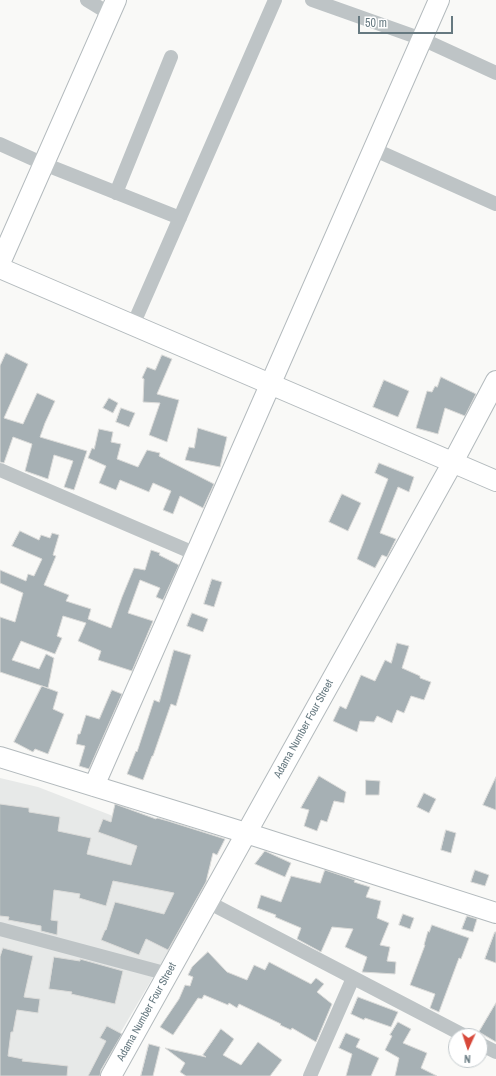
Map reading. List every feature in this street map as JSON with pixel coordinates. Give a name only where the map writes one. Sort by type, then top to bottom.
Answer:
[{"type":"street","points":[[0,263],[113,7],[87,0]]},
{"type":"street","points":[[133,325],[275,0]]},
{"type":"street","points":[[312,0],[422,39],[496,73]]},
{"type":"street","points":[[94,786],[439,0]]},
{"type":"street","points":[[116,193],[171,57]]},
{"type":"street","points":[[0,144],[44,164],[180,218]]},
{"type":"street","points":[[373,149],[496,204]]},
{"type":"street","points":[[0,268],[496,481]]},
{"type":"street","name":"Adama Number Four Street","points":[[111,1076],[496,381]]},
{"type":"street","points":[[0,470],[196,554]]},
{"type":"street","points":[[0,757],[246,833],[496,913]]},
{"type":"street","points":[[208,902],[450,1028]]},
{"type":"street","points":[[0,929],[168,974]]},
{"type":"street","points":[[310,1076],[354,978]]},
{"type":"shaded area","points":[[0,778],[38,787],[162,835],[211,865],[186,921],[95,1076],[0,1076]]},
{"type":"building","points":[[6,353],[28,364],[4,418],[23,424],[37,393],[55,401],[40,437],[87,451],[74,490],[64,487],[73,461],[54,455],[48,479],[25,471],[32,444],[13,437],[4,463],[0,462],[0,366]]},
{"type":"building","points":[[162,355],[172,359],[157,394],[179,400],[167,442],[149,435],[160,403],[143,402],[144,379],[142,378],[147,367],[155,370]]},
{"type":"building","points":[[441,377],[476,394],[465,416],[445,408],[438,434],[416,428],[427,391],[432,392],[435,386],[437,387]]},
{"type":"building","points":[[384,380],[409,391],[398,417],[373,407]]},
{"type":"building","points":[[109,398],[118,403],[113,413],[103,408]]},
{"type":"building","points":[[121,408],[135,413],[129,427],[116,422]]},
{"type":"building","points":[[198,428],[227,437],[220,467],[185,460],[189,447],[194,448]]},
{"type":"building","points":[[99,429],[113,432],[111,442],[121,444],[117,459],[138,467],[147,450],[160,453],[159,456],[214,484],[203,508],[180,496],[173,514],[163,510],[171,491],[153,483],[149,492],[120,480],[116,490],[99,483],[106,466],[88,458],[92,448],[94,449]]},
{"type":"building","points":[[379,463],[414,477],[409,492],[398,487],[380,533],[396,539],[387,557],[382,555],[375,568],[357,559],[388,479],[375,473]]},
{"type":"building","points":[[342,494],[361,503],[348,531],[329,522]]},
{"type":"building","points":[[20,531],[39,540],[41,535],[50,538],[52,533],[59,535],[53,555],[56,556],[44,585],[69,595],[66,601],[91,609],[88,619],[111,628],[134,568],[145,570],[151,550],[160,553],[159,555],[179,565],[163,600],[156,597],[160,588],[140,580],[128,613],[153,621],[132,671],[98,660],[101,651],[78,641],[86,623],[63,616],[57,636],[62,638],[55,654],[21,641],[12,660],[39,669],[46,654],[54,658],[48,688],[0,672],[0,617],[15,622],[23,593],[0,583],[0,570],[26,581],[28,574],[34,576],[42,559],[12,546]]},
{"type":"building","points":[[212,579],[222,582],[214,607],[204,604]]},
{"type":"building","points":[[192,613],[208,619],[203,632],[187,626]]},
{"type":"building","points":[[397,643],[409,646],[402,668],[431,682],[424,700],[411,696],[404,713],[397,710],[392,723],[377,716],[374,722],[360,721],[357,732],[333,721],[340,706],[346,709],[361,675],[375,681],[385,660],[391,663]]},
{"type":"building","points":[[174,650],[191,655],[176,706],[171,704],[143,780],[127,774],[136,751],[137,752],[154,700],[159,702]]},
{"type":"building","points":[[42,686],[58,692],[53,709],[64,714],[48,754],[35,749],[33,752],[14,742]]},
{"type":"building","points":[[112,690],[122,694],[89,769],[79,766],[85,746],[76,744],[78,734],[80,734],[86,715],[99,719]]},
{"type":"building","points":[[319,776],[346,792],[344,803],[334,801],[327,822],[321,820],[317,831],[304,826],[309,810],[301,808]]},
{"type":"building","points":[[496,777],[496,810],[483,805]]},
{"type":"building","points":[[366,780],[380,781],[379,795],[366,795]]},
{"type":"building","points":[[424,793],[436,799],[429,813],[417,807]]},
{"type":"building","points":[[0,804],[29,808],[29,812],[60,817],[58,831],[91,838],[87,854],[131,865],[137,846],[98,832],[103,819],[111,822],[115,804],[156,819],[168,821],[225,839],[217,855],[213,853],[206,882],[168,950],[146,939],[139,955],[101,940],[106,930],[115,902],[164,914],[174,893],[113,881],[106,906],[79,898],[80,894],[54,890],[51,920],[58,921],[57,935],[41,931],[41,926],[8,920],[9,917],[0,916]]},
{"type":"building","points":[[446,830],[456,833],[451,853],[441,850]]},
{"type":"building","points":[[265,851],[291,863],[285,877],[255,864]]},
{"type":"building","points":[[325,870],[355,880],[354,882],[370,887],[366,897],[381,901],[377,918],[389,923],[380,945],[390,947],[387,961],[396,962],[395,974],[362,972],[367,957],[345,947],[353,929],[332,927],[321,952],[297,939],[301,928],[275,917],[276,915],[257,908],[261,895],[281,902],[291,876],[320,883]]},
{"type":"building","points":[[475,870],[489,875],[485,886],[471,882]]},
{"type":"building","points":[[403,914],[414,918],[410,929],[399,925]]},
{"type":"building","points":[[467,916],[477,919],[473,932],[462,929]]},
{"type":"building","points":[[432,925],[469,938],[461,959],[459,958],[439,1012],[430,1008],[435,994],[410,985],[425,945],[428,931],[429,932]]},
{"type":"building","points":[[496,932],[496,963],[485,959]]},
{"type":"building","points":[[3,948],[33,956],[24,997],[40,999],[38,1013],[17,1010],[13,1032],[11,1032],[8,1056],[23,1059],[22,1061],[68,1066],[67,1076],[0,1076],[0,957]]},
{"type":"building","points":[[208,952],[227,972],[247,980],[254,965],[265,970],[269,962],[311,984],[316,978],[324,984],[317,992],[332,1004],[316,1042],[292,1028],[291,1030],[239,1004],[237,1008],[229,1003],[228,1005],[204,995],[202,999],[198,998],[173,1035],[160,1027],[179,999],[185,985],[190,986],[193,977],[188,975],[192,967]]},
{"type":"building","points":[[54,957],[80,961],[80,959],[123,971],[115,1004],[71,994],[72,992],[49,989]]},
{"type":"building","points":[[358,997],[398,1012],[391,1027],[365,1018],[364,1020],[351,1014]]},
{"type":"building","points":[[496,1003],[496,1042],[488,1037],[488,1028],[481,1028]]},
{"type":"building","points":[[398,1022],[411,1029],[403,1043],[427,1053],[421,1068],[437,1076],[395,1076],[399,1058],[385,1050],[392,1036],[390,1035]]},
{"type":"building","points":[[107,1026],[122,1034],[101,1070],[100,1076],[88,1076],[106,1041],[100,1038]]},
{"type":"building","points":[[221,1029],[234,1039],[223,1055],[241,1065],[258,1042],[282,1060],[270,1076],[186,1076],[180,1072],[185,1063],[165,1048],[206,1057],[203,1055]]},
{"type":"building","points":[[346,1033],[360,1039],[356,1047],[379,1058],[371,1076],[346,1076],[352,1054],[339,1048]]},
{"type":"building","points":[[149,1044],[160,1047],[153,1076],[141,1076]]}]
